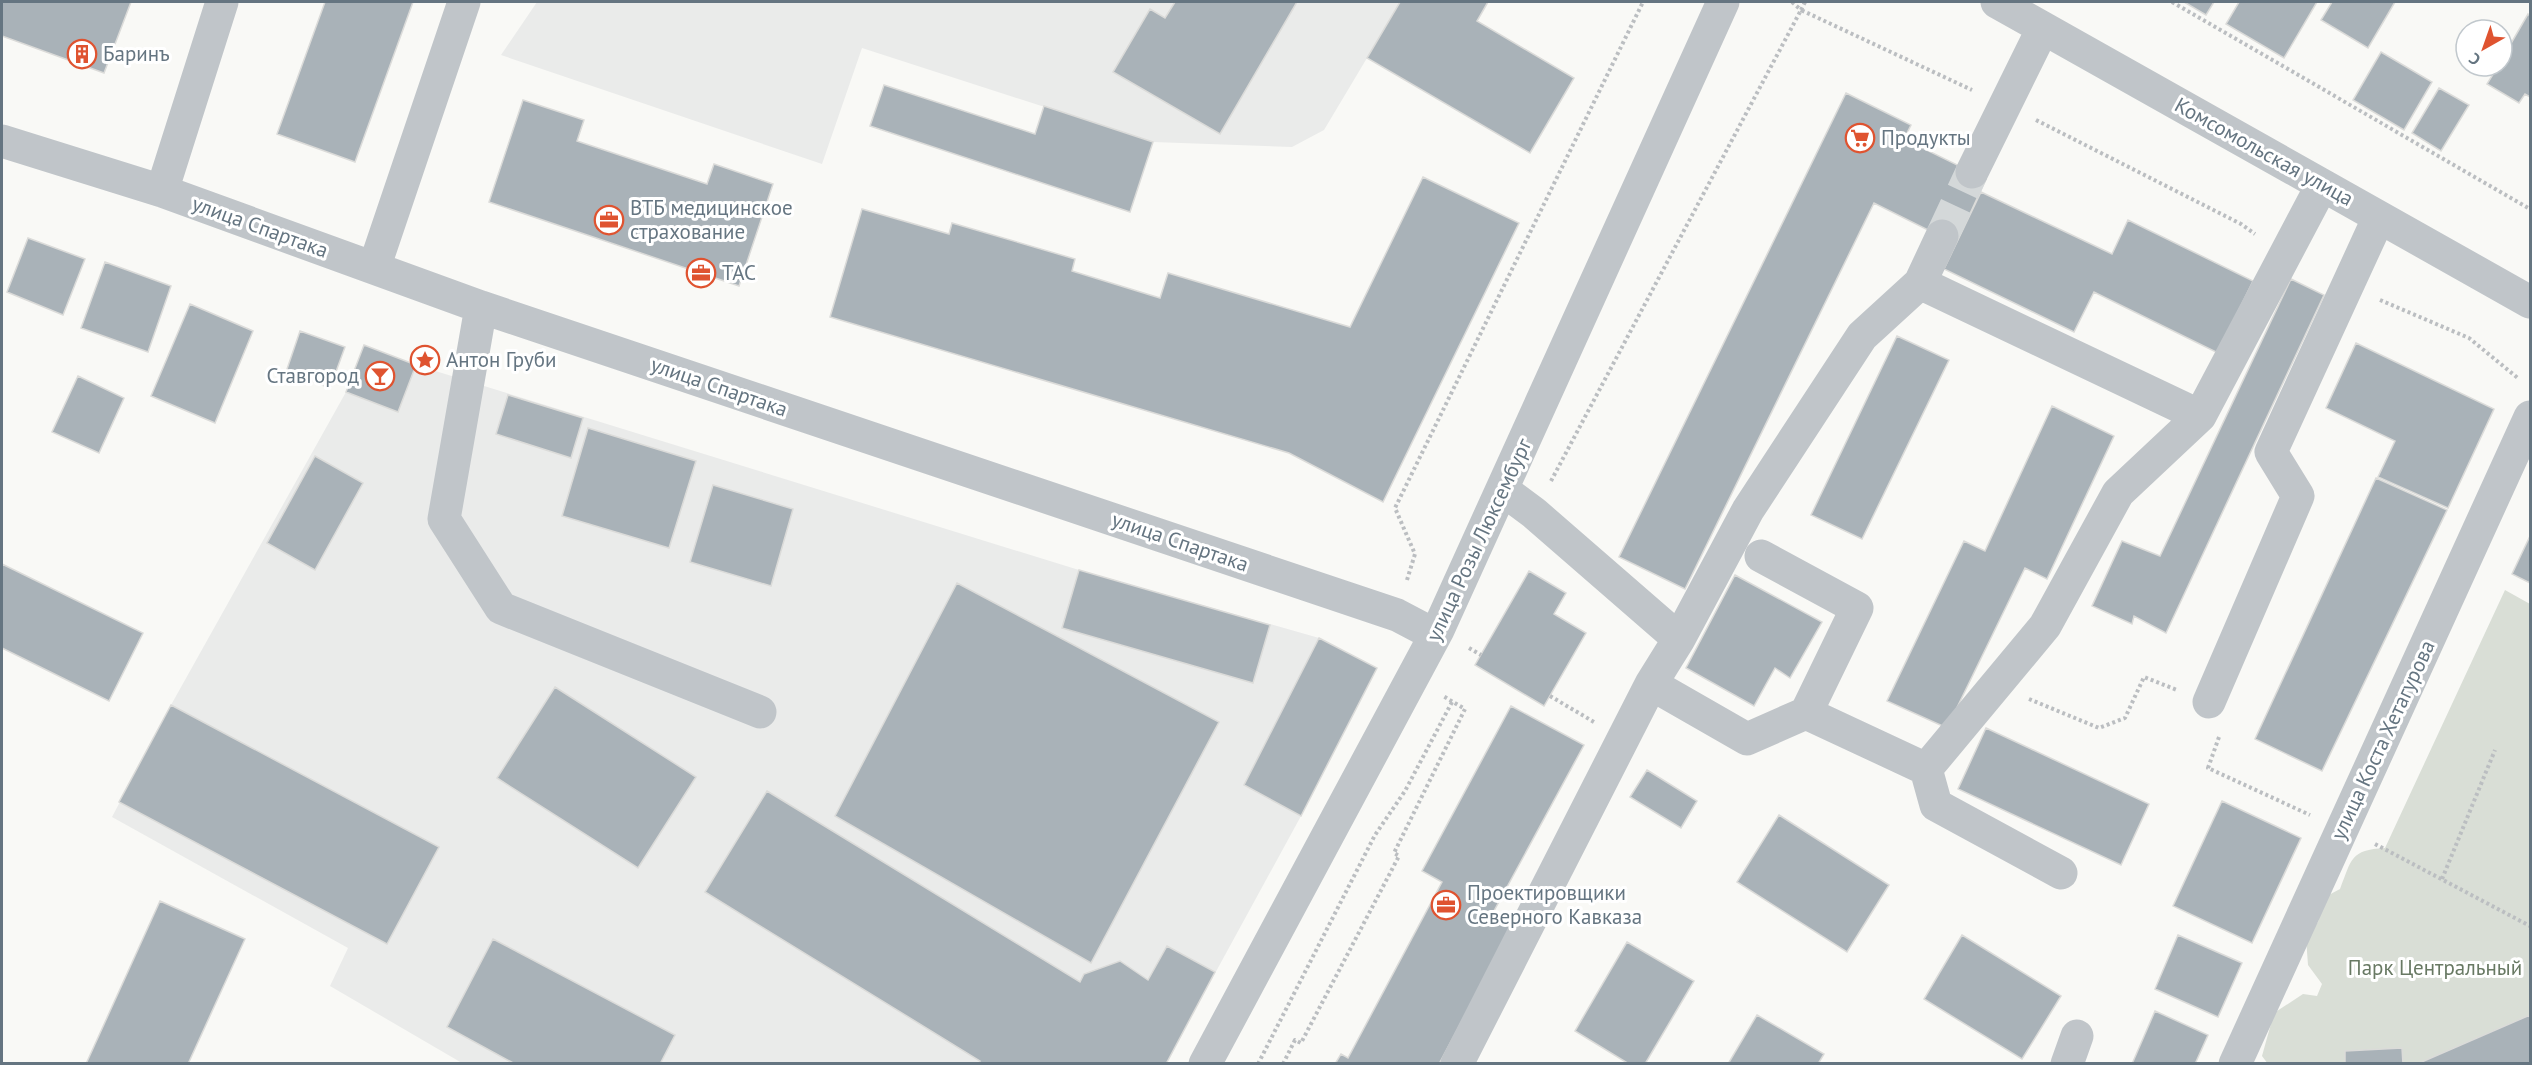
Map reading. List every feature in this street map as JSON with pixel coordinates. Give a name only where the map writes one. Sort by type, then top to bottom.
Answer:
[{"type":"street","points":[[162,191],[222,2]]},
{"type":"street","points":[[374,268],[465,2]]},
{"type":"street","name":"улица Розы Люксембург","points":[[1204,1064],[1435,635],[1503,490],[1723,2]]},
{"type":"street","name":"Комсомольская улица","points":[[1997,2],[2530,302]]},
{"type":"street","points":[[1972,172],[2043,28]]},
{"type":"street","name":"улица Спартака","points":[[2,141],[162,191],[481,307],[1397,615],[1435,635]]},
{"type":"street","points":[[1926,769],[2045,626],[2118,493],[2200,416],[2322,185]]},
{"type":"street","points":[[2209,702],[2298,496],[2271,452],[2379,217]]},
{"type":"street","points":[[1457,1064],[1651,684],[1679,639],[1748,510],[1862,336],[1920,283],[1942,237]]},
{"type":"street","points":[[1920,283],[2200,416]]},
{"type":"street","points":[[481,307],[444,519],[501,608],[760,712]]},
{"type":"street","name":"улица Коста Хетагурова","points":[[2235,1064],[2530,417]]},
{"type":"street","points":[[1503,490],[1534,513],[1679,639]]},
{"type":"street","points":[[1651,684],[1747,739],[1806,713],[1857,608],[1761,556]]},
{"type":"street","points":[[1806,713],[1926,769],[1936,805],[2061,873]]},
{"type":"path","points":[[1397,615],[1415,554],[1395,508],[1643,2]]},
{"type":"path","points":[[1792,2],[1801,10],[2004,105],[2241,224],[2284,257]]},
{"type":"path","points":[[1534,513],[1805,2]]},
{"type":"path","points":[[2172,2],[2530,209]]},
{"type":"path","points":[[2347,286],[2469,338],[2519,379]]},
{"type":"path","points":[[1464,657],[1473,638]]},
{"type":"path","points":[[1996,685],[2099,728],[2125,718],[2144,677],[2209,702],[2223,725],[2208,768],[2341,831],[2385,849],[2530,926]]},
{"type":"path","points":[[1283,1064],[1295,1040],[1301,1043],[1400,856],[1394,853],[1465,709],[1443,696]]},
{"type":"path","points":[[1550,696],[1623,738]]},
{"type":"path","points":[[1258,1064],[1375,835],[1405,791],[1452,702]]},
{"type":"path","points":[[2442,879],[2495,750]]},
{"type":"shaded area","points":[[537,2],[1488,2],[1477,21],[1574,78],[1530,153],[1367,58],[1324,130],[1292,147],[1153,142],[862,48],[822,164],[501,55]]},
{"type":"shaded area","points":[[416,365],[1079,570],[1319,638],[1377,668],[1301,816],[1166,1063],[462,1063],[330,986],[348,948],[112,817],[171,705],[346,392],[398,412]]},
{"type":"green space","name":"Парк Центральный","points":[[2505,590],[2530,604],[2530,1063],[2268,1064],[2262,1056],[2274,1013],[2303,994],[2317,996],[2322,984],[2308,965],[2306,938],[2318,922],[2325,897],[2340,889],[2354,858],[2365,851],[2385,848]]},
{"type":"building","name":"Баринъ","points":[[2,2],[131,2],[104,73],[2,36]]},
{"type":"building","points":[[325,2],[413,2],[355,162],[277,134]]},
{"type":"building","points":[[1175,2],[1297,2],[1220,134],[1113,72],[1150,9],[1165,18]]},
{"type":"building","points":[[1400,2],[1488,2],[1477,21],[1574,78],[1530,153],[1367,58]]},
{"type":"building","points":[[2184,2],[2214,2],[2206,15]]},
{"type":"building","points":[[2239,2],[2317,2],[2284,58],[2226,24]]},
{"type":"building","points":[[2332,2],[2395,2],[2368,48],[2321,20]]},
{"type":"building","points":[[2528,14],[2530,16],[2530,97],[2525,94],[2519,103],[2487,84],[2491,78],[2514,78],[2514,38]]},
{"type":"building","points":[[2381,52],[2432,82],[2404,130],[2353,100]]},
{"type":"building","points":[[884,85],[1035,134],[1044,106],[1153,142],[1130,212],[870,126]]},
{"type":"building","points":[[2439,88],[2469,105],[2441,151],[2412,133]]},
{"type":"building","points":[[1846,93],[1911,125],[1904,139],[1986,179],[1956,244],[1874,203],[1685,589],[1619,557]]},
{"type":"building","points":[[523,100],[584,120],[577,141],[707,184],[714,164],[773,184],[739,286],[489,202]]},
{"type":"building","points":[[1423,177],[1519,223],[1383,502],[1289,453],[830,317],[862,209],[949,234],[952,223],[1075,259],[1072,271],[1160,298],[1168,273],[1350,327]]},
{"type":"building","points":[[1981,192],[2112,254],[2128,220],[2253,281],[2218,353],[2094,292],[2074,332],[1944,269]]},
{"type":"building","points":[[28,238],[85,259],[63,315],[7,292]]},
{"type":"building","points":[[105,262],[171,286],[148,352],[81,328]]},
{"type":"building","points":[[2291,279],[2324,295],[2166,633],[2134,616],[2132,624],[2092,606],[2122,541],[2160,556]]},
{"type":"building","points":[[190,304],[253,331],[215,423],[151,396]]},
{"type":"building","points":[[300,331],[345,347],[330,388],[286,372]]},
{"type":"building","points":[[1897,336],[1949,360],[1862,539],[1811,515]]},
{"type":"building","points":[[2356,343],[2494,409],[2448,508],[2378,477],[2395,441],[2326,408]]},
{"type":"building","points":[[364,345],[416,365],[398,412],[346,392]]},
{"type":"building","points":[[78,376],[124,398],[99,453],[52,432]]},
{"type":"building","points":[[508,395],[583,418],[571,458],[496,434]]},
{"type":"building","points":[[2052,406],[2114,436],[2047,579],[2025,568],[1947,728],[1887,701],[1964,541],[1985,551]]},
{"type":"building","points":[[588,428],[696,461],[669,548],[562,516]]},
{"type":"building","points":[[315,456],[363,483],[315,570],[267,543]]},
{"type":"building","points":[[2376,478],[2447,510],[2322,771],[2255,739]]},
{"type":"building","points":[[713,485],[793,509],[771,586],[690,562]]},
{"type":"building","points":[[2530,536],[2530,583],[2512,574]]},
{"type":"building","points":[[2,564],[143,633],[109,701],[2,648]]},
{"type":"building","points":[[1079,570],[1270,625],[1253,683],[1062,628]]},
{"type":"building","points":[[1529,571],[1566,593],[1554,614],[1586,633],[1544,706],[1475,665]]},
{"type":"building","points":[[1735,575],[1822,622],[1790,678],[1775,668],[1754,706],[1686,668]]},
{"type":"building","points":[[957,583],[1219,722],[1091,963],[835,816]]},
{"type":"building","points":[[1319,638],[1377,668],[1301,816],[1244,785]]},
{"type":"building","points":[[555,687],[696,777],[638,868],[497,778]]},
{"type":"building","points":[[171,705],[439,847],[387,944],[119,802]]},
{"type":"building","points":[[1511,706],[1584,745],[1494,911],[1515,922],[1439,1064],[1335,1064],[1341,1054],[1348,1058],[1442,882],[1422,871]]},
{"type":"building","points":[[1986,728],[2149,804],[2121,865],[1958,789]]},
{"type":"building","points":[[1647,770],[1697,801],[1681,828],[1630,797]]},
{"type":"building","points":[[767,791],[1080,982],[1084,974],[1120,961],[1148,980],[1167,946],[1215,972],[1166,1064],[979,1064],[980,1061],[705,892]]},
{"type":"building","points":[[2222,801],[2301,838],[2252,943],[2173,906]]},
{"type":"building","points":[[1779,815],[1889,885],[1847,952],[1737,882]]},
{"type":"building","points":[[160,901],[245,939],[188,1064],[86,1064]]},
{"type":"building","points":[[1962,935],[2061,996],[2022,1059],[1924,999]]},
{"type":"building","points":[[2178,935],[2242,963],[2218,1017],[2155,989]]},
{"type":"building","points":[[493,939],[675,1035],[660,1064],[515,1064],[447,1027]]},
{"type":"building","points":[[1627,942],[1694,981],[1645,1064],[1629,1064],[1575,1031]]},
{"type":"building","points":[[2155,1011],[2208,1035],[2195,1064],[2132,1064]]},
{"type":"building","points":[[1757,1015],[1824,1054],[1818,1064],[1728,1064]]},
{"type":"building","points":[[2530,1015],[2530,1064],[2417,1064]]},
{"type":"building","points":[[2402,1048],[2403,1064],[2345,1064],[2345,1051]]},
{"type":"tunnel","points":[[1942,236],[1972,172]]},
{"type":"place","name":"Баринъ","points":[[82,54]]},
{"type":"place","name":"Продукты","points":[[1860,138]]},
{"type":"place","name":"ВТБ медицинское страхование","points":[[609,220]]},
{"type":"place","name":"ТАС","points":[[701,273]]},
{"type":"place","name":"Антон Груби","points":[[425,360]]},
{"type":"place","name":"Ставгород","points":[[380,376]]},
{"type":"place","name":"Проектировщики Северного Кавказа","points":[[1446,905]]}]
